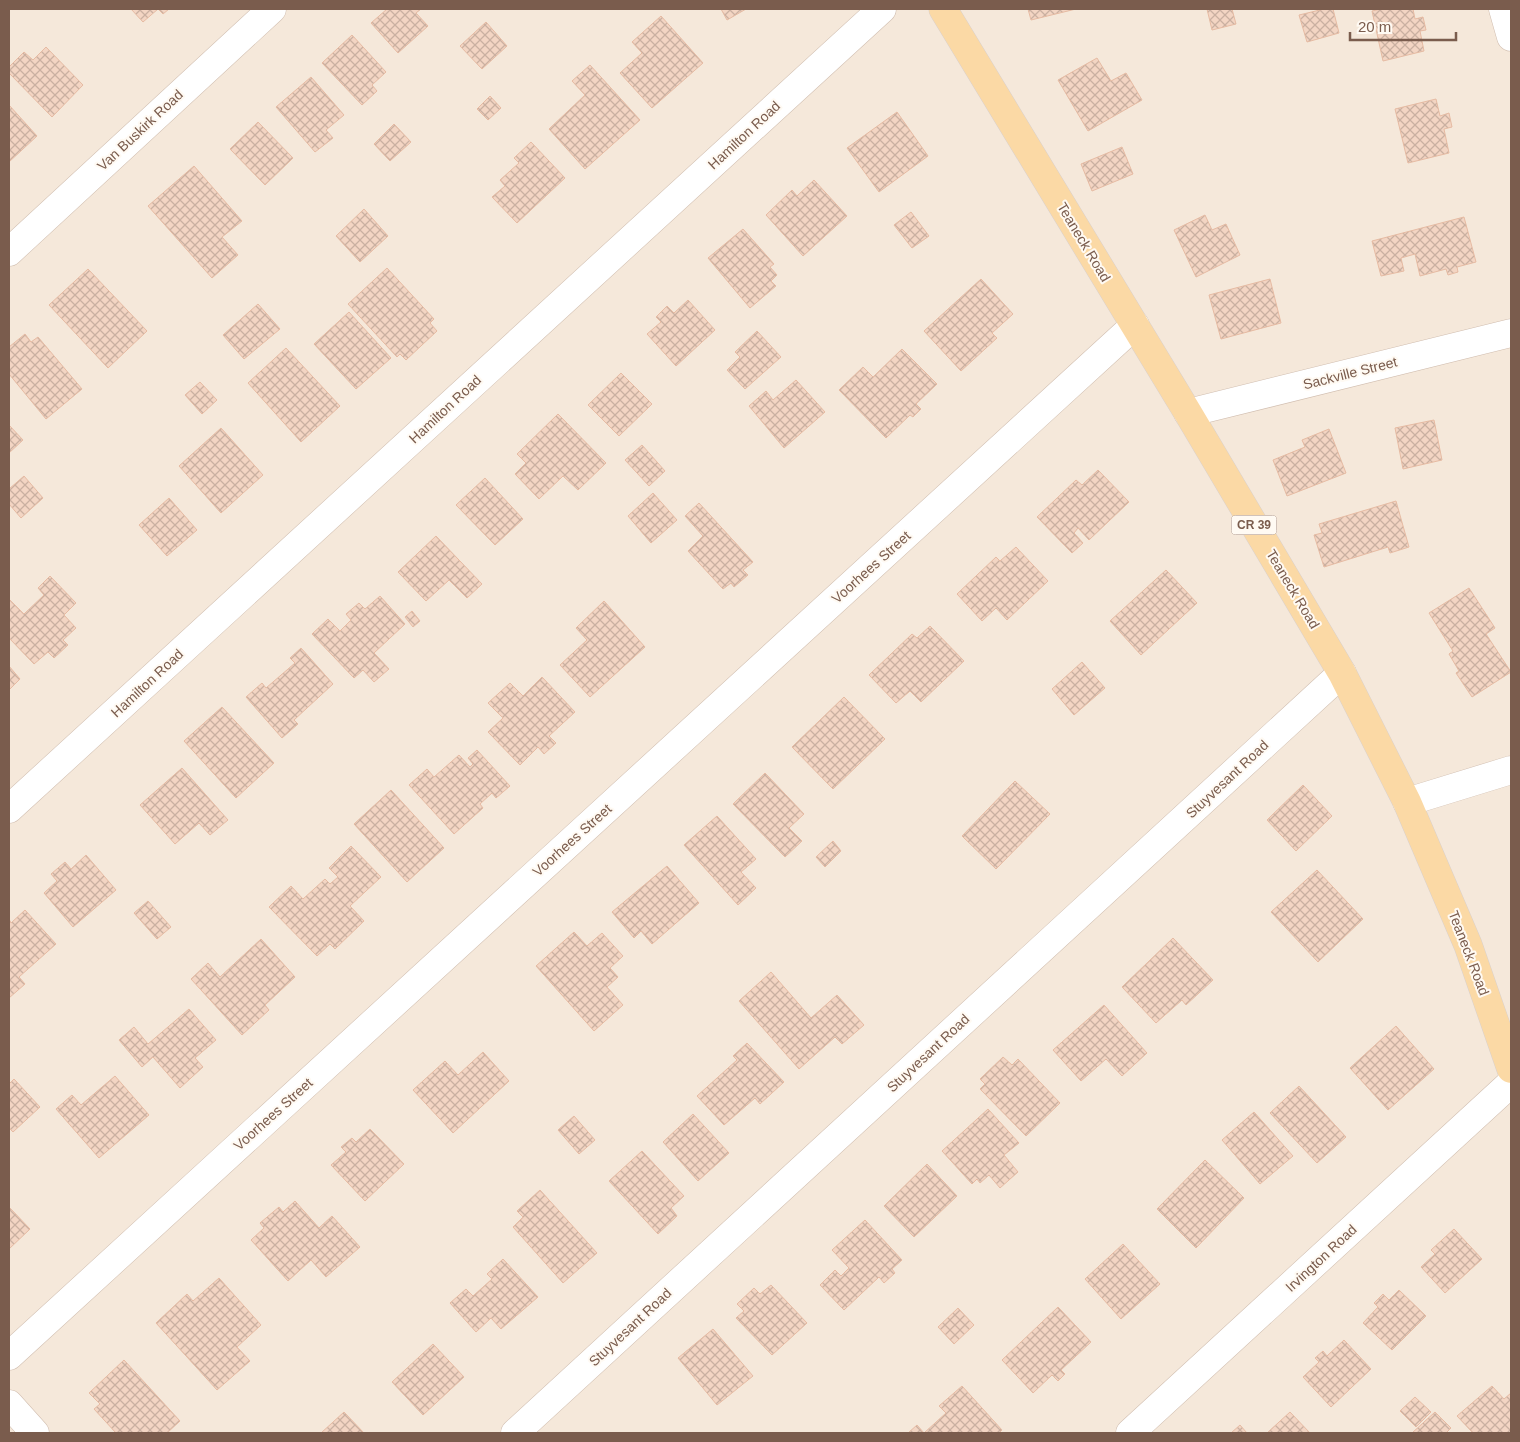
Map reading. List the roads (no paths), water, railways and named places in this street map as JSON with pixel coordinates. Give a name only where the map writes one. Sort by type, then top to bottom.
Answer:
[{"type":"main road","name":"Teaneck Road","points":[[943,9],[1188,413],[1342,673],[1407,802],[1468,945],[1511,1068]]},
{"type":"street","name":"Van Buskirk Road","points":[[9,252],[272,9]]},
{"type":"street","name":"Hamilton Road","points":[[9,809],[882,9]]},
{"type":"street","points":[[1503,9],[1511,37]]},
{"type":"street","name":"Voorhees Street","points":[[9,1356],[1135,325]]},
{"type":"street","name":"Sackville Street","points":[[1188,413],[1511,333]]},
{"type":"street","name":"Stuyvesant Road","points":[[515,1433],[1342,673]]},
{"type":"street","points":[[1407,802],[1511,770]]},
{"type":"street","name":"Irvington Road","points":[[1130,1433],[1511,1082]]},
{"type":"street","points":[[9,1404],[35,1433]]}]
